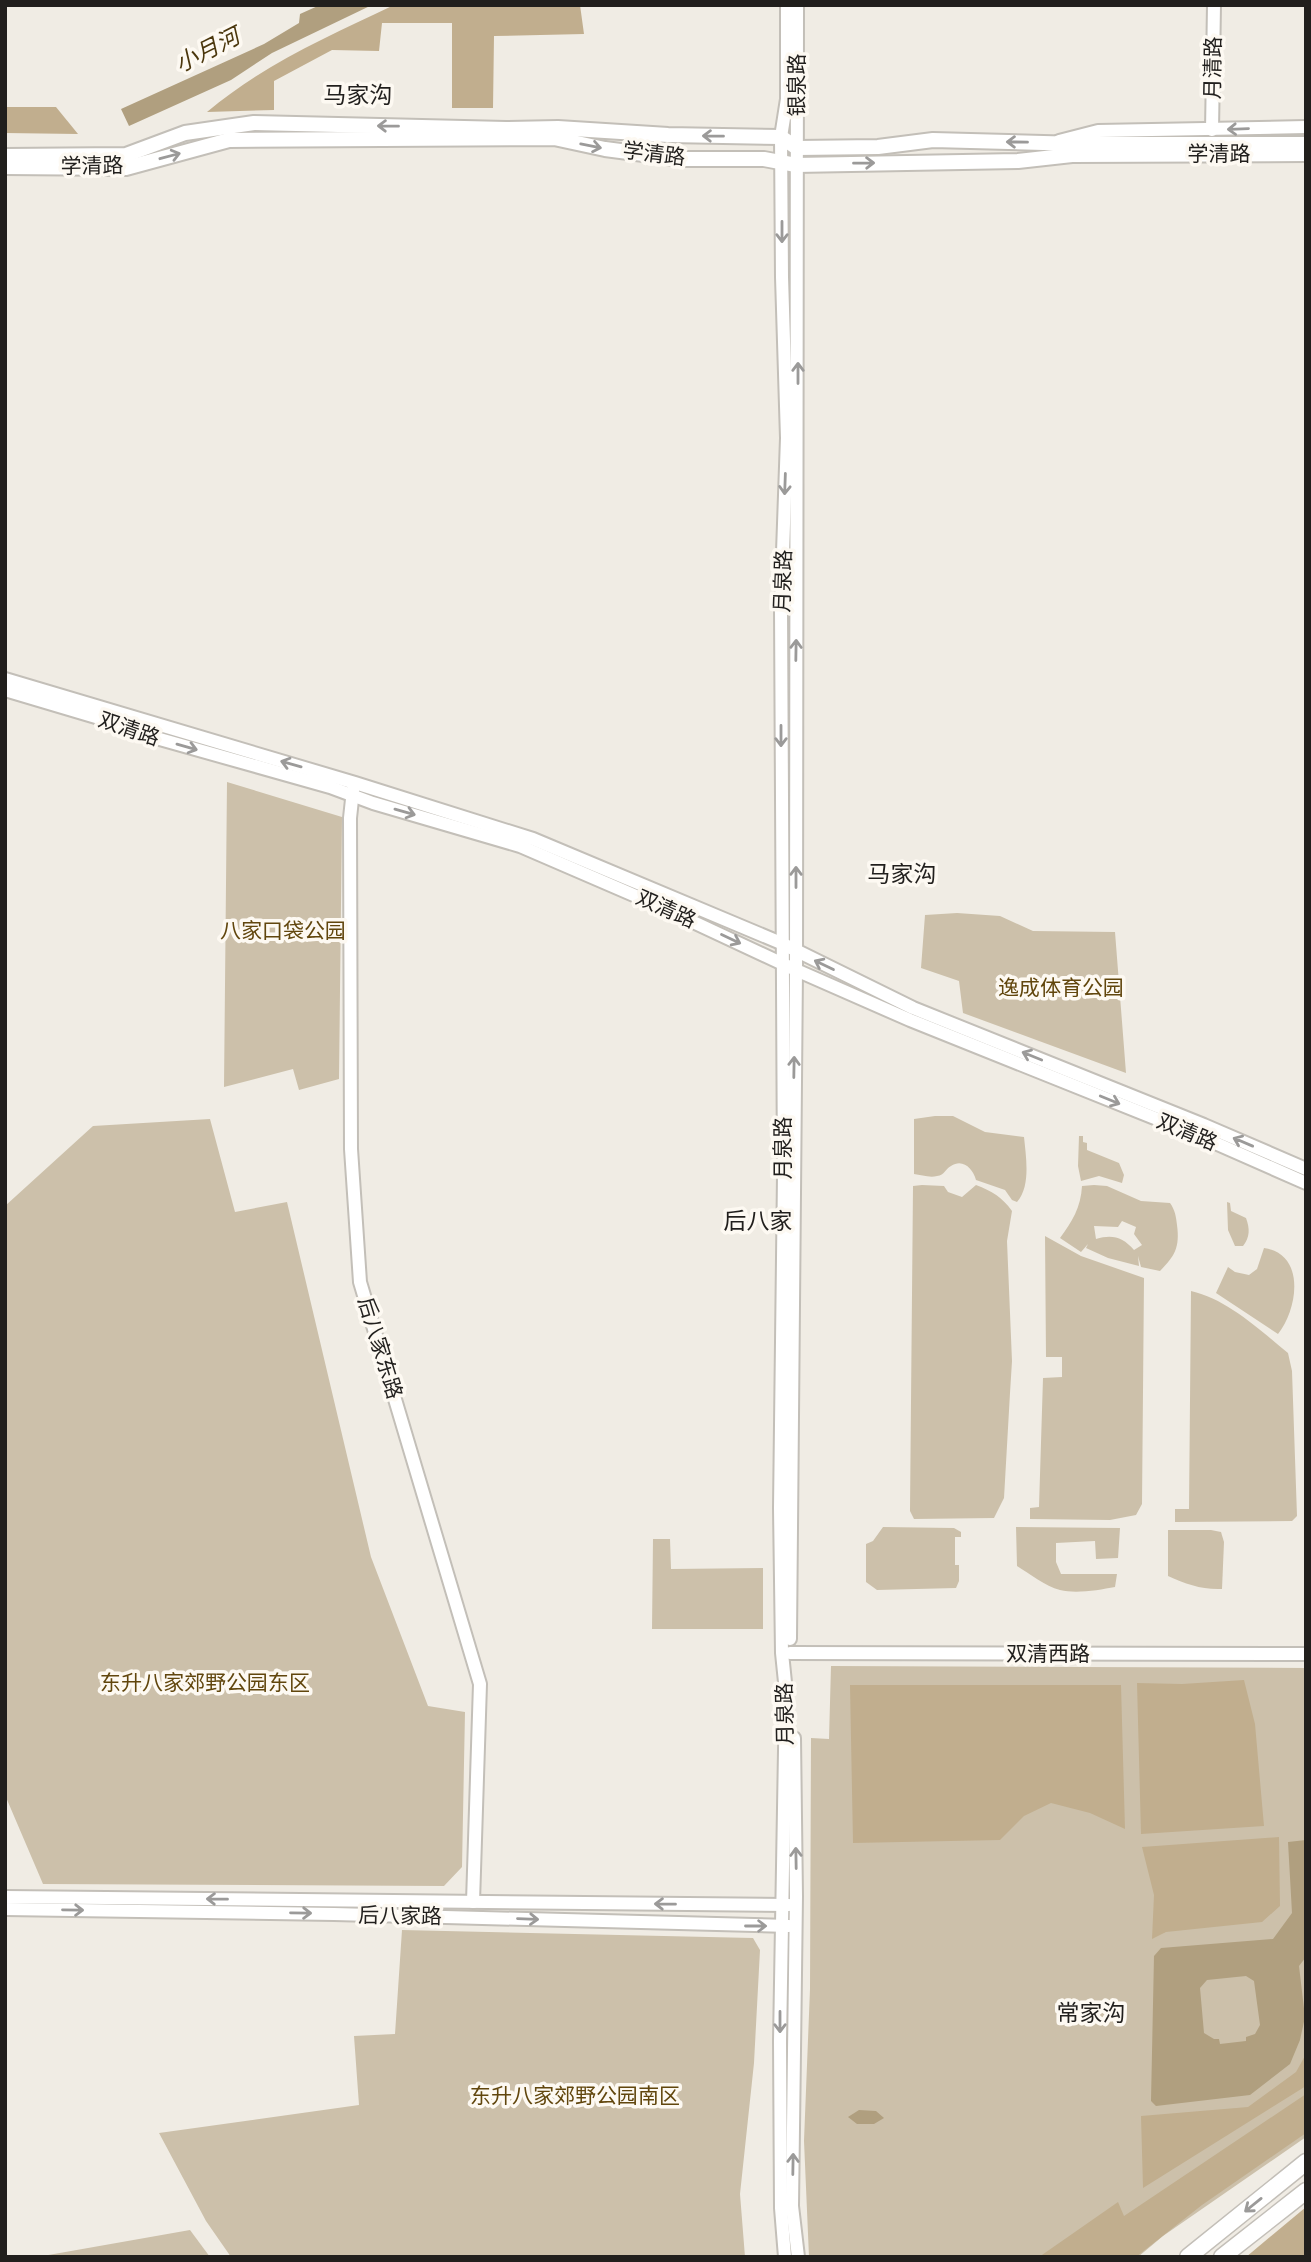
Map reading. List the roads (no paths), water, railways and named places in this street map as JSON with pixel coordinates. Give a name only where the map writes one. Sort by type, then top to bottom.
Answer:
[{"type":"highway","points":[[1188,2257],[1306,2162]]},
{"type":"highway","points":[[1222,2257],[1306,2191]]},
{"type":"main road","name":"银泉路","points":[[788,5],[787,99],[781,137],[789,165]]},
{"type":"main road","name":"银泉路","points":[[789,165],[797,148],[797,5]]},
{"type":"main road","name":"月清路","points":[[1212,130],[1214,5]]},
{"type":"main road","name":"学清路","points":[[5,156],[126,155],[185,133],[254,123],[558,128],[668,135],[781,137]]},
{"type":"main road","name":"学清路","points":[[1052,142],[1098,131],[1306,127]]},
{"type":"main road","points":[[781,137],[797,148]]},
{"type":"main road","name":"学清路","points":[[5,167],[126,168],[229,140],[554,138],[605,149],[682,159],[764,159],[789,165],[1018,160],[1072,155],[1306,154]]},
{"type":"main road","name":"学清路","points":[[797,148],[878,147],[933,140],[1094,145],[1306,144]]},
{"type":"main road","name":"月泉路","points":[[785,2257],[780,2172],[786,1692],[782,1653],[780,1508],[784,1175],[781,609],[787,438],[782,277],[789,165]]},
{"type":"main road","name":"月泉路","points":[[789,165],[798,451],[790,1653],[793,1690],[796,1905],[792,2206],[797,2257]]},
{"type":"main road","name":"双清路","points":[[5,679],[353,789],[520,846],[671,911],[910,1020],[1197,1135],[1306,1183]]},
{"type":"main road","name":"双清路","points":[[5,690],[116,723],[142,734],[533,839],[781,943],[913,1008],[1306,1169]]},
{"type":"main road","name":"后八家东路","points":[[353,789],[351,1149],[360,1282],[480,1684],[473,1902]]},
{"type":"main road","name":"双清西路","points":[[790,1653],[1306,1654]]},
{"type":"main road","name":"后八家路","points":[[5,1897],[796,1905]]},
{"type":"main road","name":"后八家路","points":[[5,1909],[795,1926]]},
{"type":"district","name":"马家沟","points":[[358,95]]},
{"type":"district","name":"马家沟","points":[[902,874]]},
{"type":"district","name":"后八家","points":[[758,1221]]},
{"type":"district","name":"常家沟","points":[[1091,2013]]},
{"type":"water label","name":"小月河","points":[[207,50]]},
{"type":"park label","name":"八家口袋公园","points":[[283,931]]},
{"type":"park label","name":"逸成体育公园","points":[[1061,988]]},
{"type":"park label","name":"东升八家郊野公园东区","points":[[205,1683]]},
{"type":"park label","name":"东升八家郊野公园南区","points":[[575,2096]]}]
